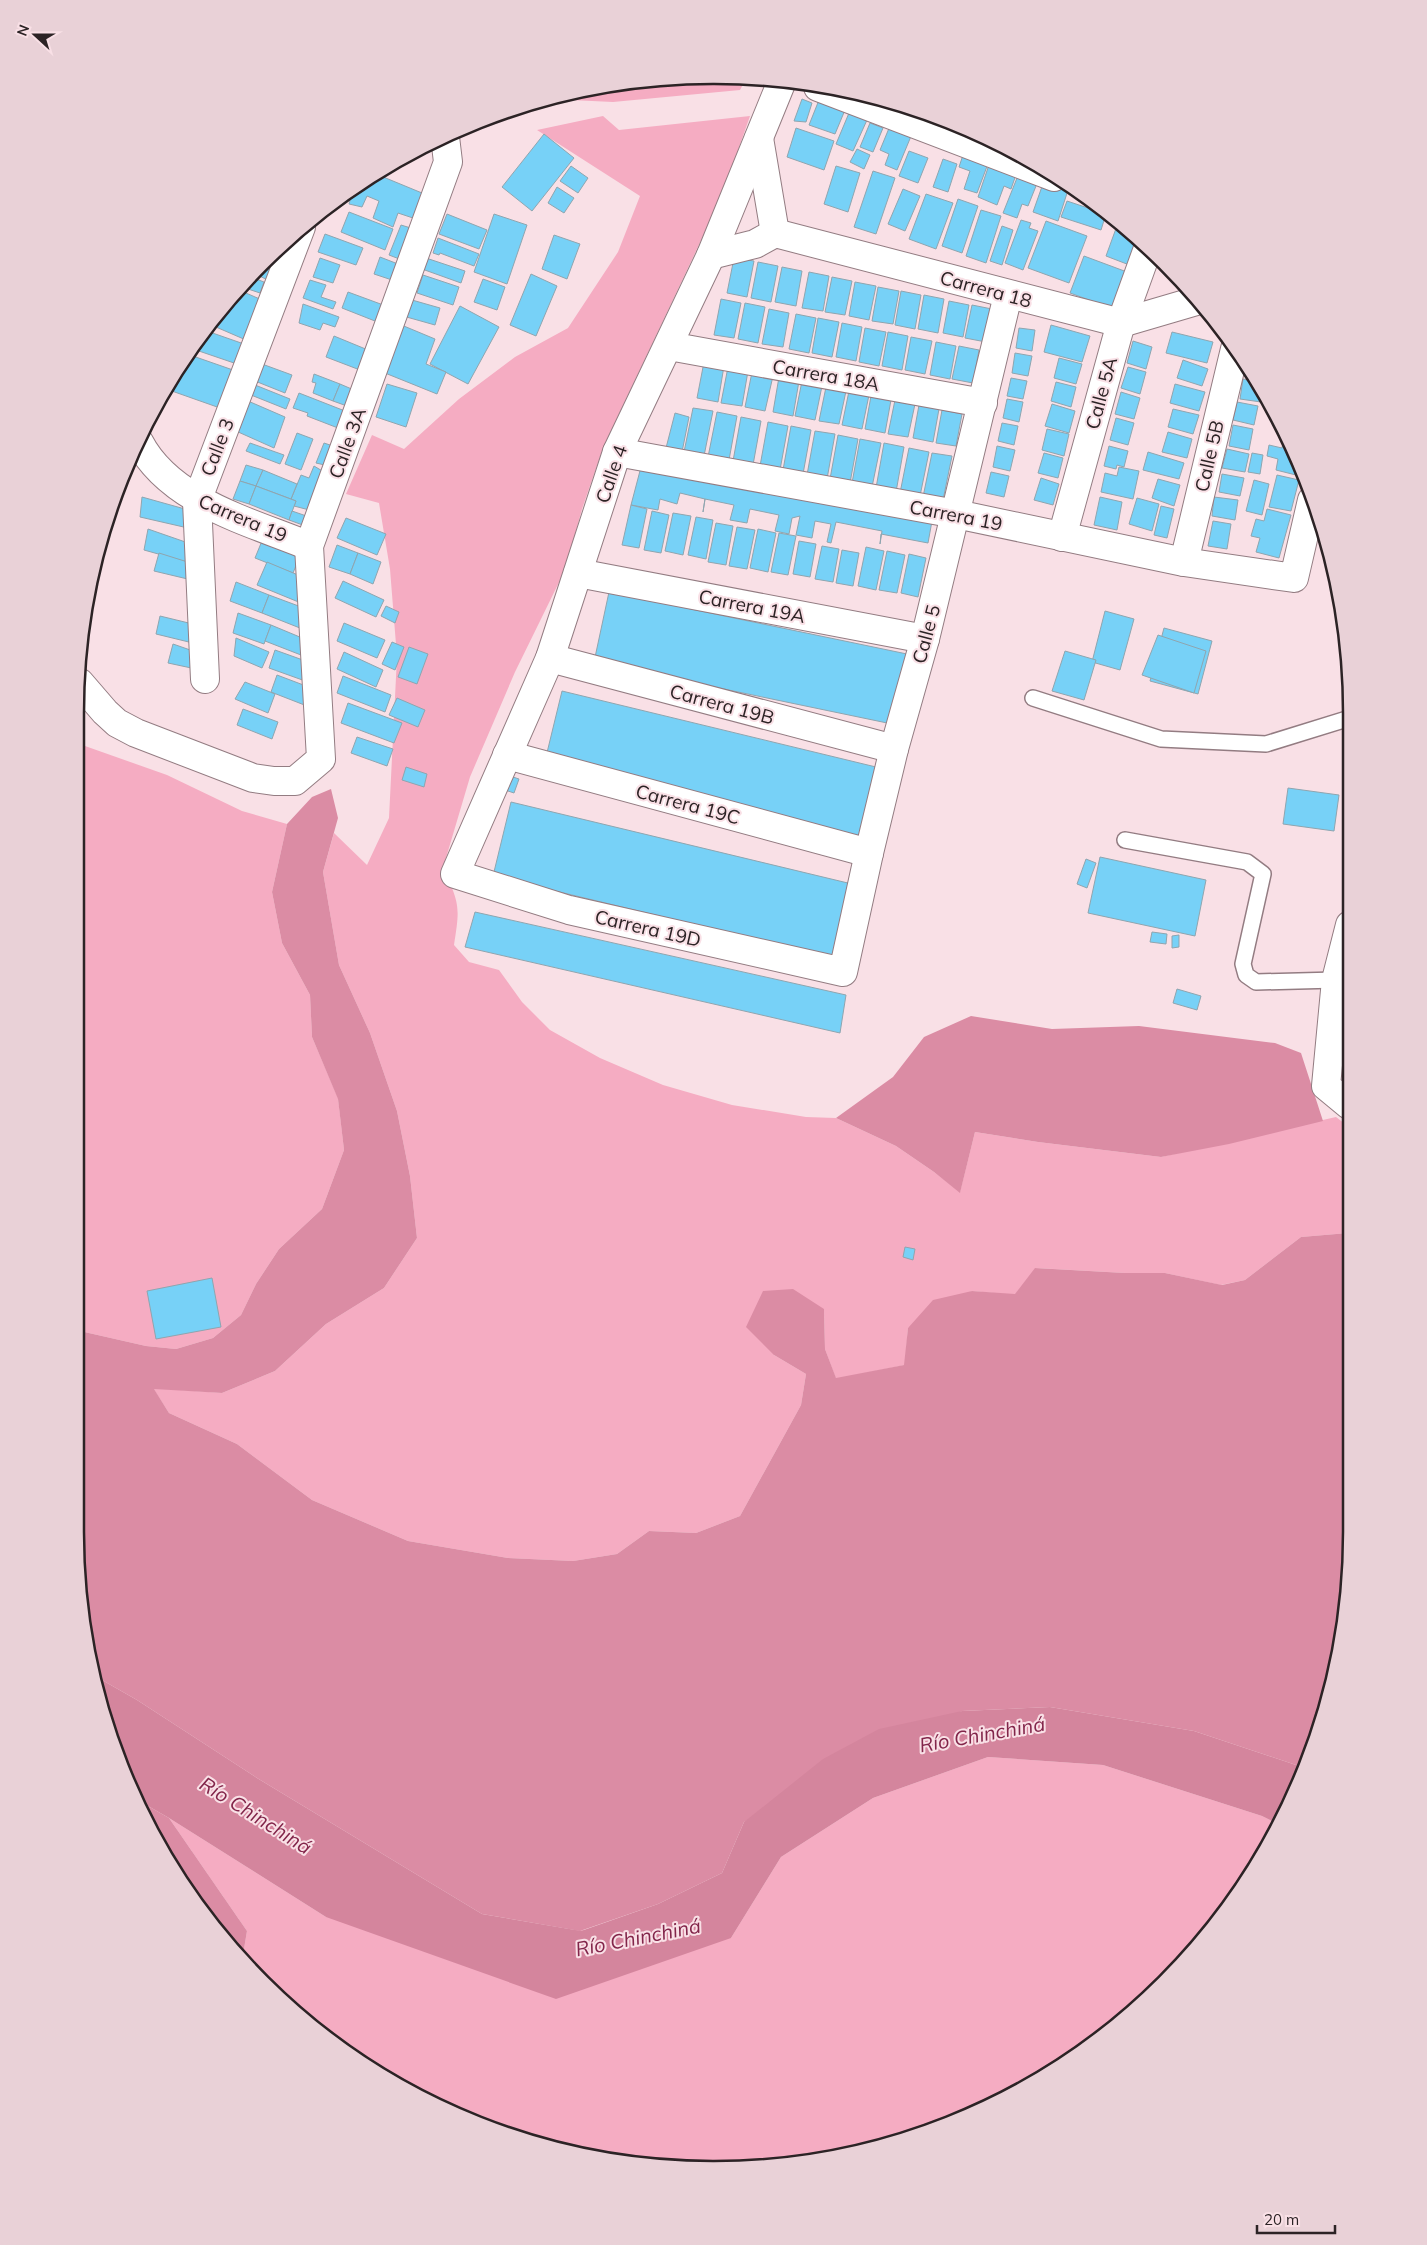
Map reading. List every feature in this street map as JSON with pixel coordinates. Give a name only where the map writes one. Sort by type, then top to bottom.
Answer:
[{"type":"street","name":"Calle 4","points":[[455,874],[550,658],[617,452],[658,364],[669,346],[711,254],[780,87]]},
{"type":"street","points":[[850,99],[1022,165]]},
{"type":"street","points":[[711,254],[755,244],[775,233],[760,138]]},
{"type":"street","name":"Calle 3A","points":[[85,688],[105,712],[117,723],[130,730],[253,778],[274,782],[295,781],[321,759],[309,546],[448,162],[446,144]]},
{"type":"street","name":"Carrera 18","points":[[775,233],[1120,323]]},
{"type":"street","name":"Calle 3","points":[[205,679],[197,500],[295,243]]},
{"type":"street","name":"Calle 5A","points":[[1062,537],[1120,323],[1145,255]]},
{"type":"street","name":"Calle 5","points":[[843,972],[894,749],[925,639],[1008,295]]},
{"type":"street","points":[[1120,323],[1191,303]]},
{"type":"street","name":"Carrera 18A","points":[[669,346],[982,403]]},
{"type":"street","name":"Calle 5B","points":[[1184,562],[1233,358]]},
{"type":"street","name":"Carrera 19","points":[[143,449],[162,473],[197,500],[309,546]]},
{"type":"street","name":"Carrera 19","points":[[617,452],[956,514],[1184,562],[1294,578],[1310,510]]},
{"type":"street","name":"Carrera 19A","points":[[578,573],[925,639]]},
{"type":"street","name":"Carrera 19B","points":[[550,658],[894,749]]},
{"type":"street","name":"Carrera 19C","points":[[507,756],[869,852]]},
{"type":"street","name":"Carrera 19D","points":[[455,874],[568,910],[843,972]]},
{"type":"street","points":[[1342,985],[1326,1086],[1343,1101]]},
{"type":"lane","points":[[1033,698],[1162,739],[1266,744],[1343,720]]},
{"type":"lane","points":[[1125,840],[1247,862],[1263,874],[1242,964],[1246,975],[1256,982],[1342,985]]},
{"type":"shaded area","points":[[672,85],[743,85],[740,90],[613,102],[573,100],[631,89]]},
{"type":"shaded area","points":[[603,116],[619,130],[750,116],[722,196],[603,448],[582,509],[566,568],[515,672],[470,777],[443,868],[456,898],[458,913],[454,945],[469,962],[499,970],[522,1002],[550,1030],[600,1058],[663,1085],[732,1105],[806,1117],[836,1118],[896,1146],[960,1192],[975,1132],[1038,1142],[1161,1157],[1336,1117],[1343,1122],[1343,1233],[1301,1237],[1245,1280],[1221,1285],[1165,1273],[1125,1273],[1036,1268],[1015,1295],[972,1291],[908,1328],[905,1365],[836,1379],[825,1349],[824,1309],[774,1355],[806,1374],[801,1405],[740,1516],[696,1533],[649,1531],[617,1554],[573,1561],[508,1558],[408,1541],[312,1500],[237,1444],[169,1413],[153,1388],[222,1393],[275,1371],[326,1324],[384,1288],[417,1238],[410,1176],[397,1111],[370,1033],[339,965],[323,872],[334,833],[367,865],[389,818],[397,657],[390,569],[379,503],[346,494],[372,435],[404,449],[459,399],[515,357],[568,328],[618,252],[640,196],[537,130]]},
{"type":"shaded area","points":[[84,745],[167,775],[242,811],[287,824],[272,892],[282,943],[310,995],[312,1037],[338,1098],[344,1150],[322,1209],[279,1249],[256,1284],[241,1315],[213,1338],[176,1349],[146,1346],[84,1332]]},
{"type":"shaded area","points":[[331,789],[338,818],[323,872],[339,965],[370,1033],[397,1111],[410,1176],[417,1238],[384,1288],[326,1324],[275,1371],[222,1393],[154,1389],[169,1413],[237,1444],[312,1500],[408,1541],[508,1558],[573,1561],[617,1554],[649,1531],[696,1533],[740,1516],[801,1405],[806,1374],[774,1355],[746,1327],[763,1291],[793,1289],[824,1309],[825,1349],[836,1378],[904,1365],[908,1328],[933,1300],[972,1291],[1015,1294],[1035,1268],[1125,1273],[1165,1273],[1222,1285],[1245,1280],[1301,1237],[1343,1233],[1342,1573],[1338,1614],[1322,1694],[1310,1734],[1298,1766],[1194,1731],[1050,1707],[962,1711],[744,1822],[722,1873],[658,1904],[580,1931],[482,1914],[257,1778],[137,1700],[102,1680],[89,1614],[85,1573],[84,1332],[146,1346],[176,1349],[213,1338],[241,1315],[256,1284],[279,1249],[322,1209],[344,1150],[338,1099],[312,1037],[310,995],[282,943],[272,892],[287,824],[312,797]]},
{"type":"shaded area","points":[[971,1016],[1052,1029],[1139,1026],[1275,1043],[1301,1053],[1323,1121],[1229,1144],[1161,1157],[1038,1142],[975,1132],[960,1193],[934,1172],[896,1146],[836,1118],[893,1077],[924,1037]]},
{"type":"shaded area","points":[[988,1757],[1103,1765],[1262,1816],[1272,1821],[1237,1881],[1213,1915],[1159,1977],[1097,2031],[1028,2077],[954,2113],[916,2128],[876,2140],[796,2156],[714,2161],[672,2160],[631,2156],[551,2140],[511,2128],[435,2096],[399,2077],[364,2055],[298,2005],[244,1951],[247,1931],[169,1818],[326,1917],[731,1938],[781,1857],[873,1798]]},
{"type":"shaded area","points":[[147,1805],[169,1818],[247,1931],[244,1951],[214,1915],[190,1881],[168,1846]]},
{"type":"water","name":"Río Chinchiná","points":[[102,1680],[137,1700],[257,1778],[482,1914],[581,1931],[658,1904],[722,1873],[744,1822],[823,1759],[879,1729],[962,1711],[1050,1707],[1194,1731],[1298,1766],[1272,1821],[1262,1816],[1103,1765],[988,1757],[873,1798],[781,1857],[731,1938],[556,1999],[326,1917],[147,1805],[117,1734]]},
{"type":"building","points":[[802,99],[812,103],[806,122],[794,121]]},
{"type":"building","points":[[819,100],[845,110],[835,134],[809,125]]},
{"type":"building","points":[[849,113],[867,120],[853,151],[836,144]]},
{"type":"building","points":[[892,121],[914,129],[897,170],[885,165],[889,154],[880,150]]},
{"type":"building","points":[[870,123],[883,128],[873,152],[860,147]]},
{"type":"building","points":[[796,128],[834,141],[824,170],[787,157]]},
{"type":"building","points":[[544,134],[574,158],[532,211],[502,187]]},
{"type":"building","points":[[857,149],[870,155],[864,169],[850,162]]},
{"type":"building","points":[[909,151],[928,158],[918,183],[899,176]]},
{"type":"building","points":[[964,152],[989,161],[977,193],[964,189],[970,171],[959,167]]},
{"type":"building","points":[[943,159],[957,164],[948,192],[933,187]]},
{"type":"building","points":[[991,159],[1018,169],[1011,189],[1004,186],[997,205],[978,197]]},
{"type":"building","points":[[571,166],[588,178],[578,193],[560,181]]},
{"type":"building","points":[[836,166],[860,173],[848,212],[824,204]]},
{"type":"building","points":[[1021,168],[1040,176],[1028,206],[1022,204],[1017,218],[1003,213]]},
{"type":"building","points":[[873,171],[895,178],[876,234],[854,227]]},
{"type":"building","points":[[384,177],[422,193],[413,218],[398,213],[393,227],[373,218],[379,201],[367,196],[362,207],[349,204],[350,200]]},
{"type":"building","points":[[1045,179],[1067,193],[1058,221],[1033,212]]},
{"type":"building","points":[[557,187],[574,198],[564,213],[548,203]]},
{"type":"building","points":[[903,189],[920,196],[905,231],[888,224]]},
{"type":"building","points":[[926,194],[953,203],[936,249],[909,239]]},
{"type":"building","points":[[958,199],[978,206],[962,253],[942,246]]},
{"type":"building","points":[[1067,201],[1089,208],[1104,220],[1101,230],[1061,217]]},
{"type":"building","points":[[981,210],[1001,216],[986,263],[966,256]]},
{"type":"building","points":[[349,212],[393,229],[385,250],[341,232]]},
{"type":"building","points":[[447,214],[487,230],[479,249],[439,234]]},
{"type":"building","points":[[494,214],[527,225],[507,284],[474,272]]},
{"type":"building","points":[[1021,220],[1031,223],[1029,228],[1038,231],[1023,270],[1005,263]]},
{"type":"building","points":[[1046,221],[1087,236],[1069,283],[1028,268]]},
{"type":"building","points":[[401,225],[414,229],[402,260],[389,255]]},
{"type":"building","points":[[1002,226],[1013,230],[1002,265],[990,261]]},
{"type":"building","points":[[1116,229],[1139,249],[1132,266],[1106,256]]},
{"type":"building","points":[[325,234],[363,248],[356,265],[318,252]]},
{"type":"building","points":[[554,235],[580,244],[567,279],[542,269]]},
{"type":"building","points":[[438,238],[479,254],[474,266],[440,253],[439,255],[433,253]]},
{"type":"building","points":[[1084,256],[1127,272],[1114,309],[1070,293]]},
{"type":"building","points":[[380,257],[398,264],[392,280],[374,274]]},
{"type":"building","points":[[320,258],[340,265],[333,283],[313,277]]},
{"type":"building","points":[[426,258],[465,271],[461,283],[422,269]]},
{"type":"building","points":[[734,258],[754,261],[747,297],[727,293]]},
{"type":"building","points":[[277,260],[268,280],[260,276]]},
{"type":"building","points":[[758,262],[778,266],[771,302],[751,298]]},
{"type":"building","points":[[782,267],[802,271],[796,306],[775,302]]},
{"type":"building","points":[[809,272],[829,276],[823,311],[802,308]]},
{"type":"building","points":[[531,274],[557,286],[536,336],[510,325]]},
{"type":"building","points":[[423,275],[459,287],[453,305],[417,293]]},
{"type":"building","points":[[832,277],[852,281],[845,315],[825,312]]},
{"type":"building","points":[[257,279],[264,282],[260,293],[248,289]]},
{"type":"building","points":[[483,279],[505,287],[497,310],[474,302]]},
{"type":"building","points":[[310,280],[326,285],[321,297],[336,302],[333,309],[303,298]]},
{"type":"building","points":[[855,282],[876,286],[869,320],[849,316]]},
{"type":"building","points":[[878,287],[899,291],[893,324],[872,321]]},
{"type":"building","points":[[901,291],[921,295],[915,329],[895,325]]},
{"type":"building","points":[[348,292],[386,306],[380,323],[342,308]]},
{"type":"building","points":[[245,293],[262,300],[246,340],[216,327]]},
{"type":"building","points":[[924,295],[944,299],[938,333],[918,329]]},
{"type":"building","points":[[721,299],[741,303],[734,338],[714,335]]},
{"type":"building","points":[[412,300],[440,308],[435,325],[403,316]]},
{"type":"building","points":[[949,301],[969,305],[963,337],[943,333]]},
{"type":"building","points":[[745,303],[765,307],[758,343],[738,339]]},
{"type":"building","points":[[303,304],[339,317],[335,327],[323,323],[320,330],[299,323]]},
{"type":"building","points":[[972,305],[992,309],[986,342],[965,338]]},
{"type":"building","points":[[460,306],[499,327],[468,384],[430,364]]},
{"type":"building","points":[[769,309],[789,313],[783,347],[762,344]]},
{"type":"building","points":[[796,314],[816,318],[809,353],[789,349]]},
{"type":"building","points":[[818,318],[839,322],[832,357],[812,353]]},
{"type":"building","points":[[842,323],[862,327],[856,361],[836,357]]},
{"type":"building","points":[[399,324],[435,339],[426,364],[446,372],[437,394],[380,371]]},
{"type":"building","points":[[1051,325],[1090,336],[1082,362],[1044,352]]},
{"type":"building","points":[[865,328],[886,332],[879,366],[859,362]]},
{"type":"building","points":[[1019,328],[1035,330],[1032,351],[1016,348]]},
{"type":"building","points":[[888,332],[908,336],[902,370],[882,366]]},
{"type":"building","points":[[1172,332],[1213,342],[1207,363],[1166,353]]},
{"type":"building","points":[[212,333],[244,344],[237,364],[199,351]]},
{"type":"building","points":[[334,336],[368,350],[360,370],[326,357]]},
{"type":"building","points":[[911,337],[932,341],[925,374],[905,370]]},
{"type":"building","points":[[1133,341],[1152,347],[1146,369],[1127,363]]},
{"type":"building","points":[[936,342],[956,346],[950,379],[930,375]]},
{"type":"building","points":[[959,346],[979,350],[973,383],[952,379]]},
{"type":"building","points":[[1015,353],[1032,356],[1028,376],[1012,373]]},
{"type":"building","points":[[195,357],[233,370],[220,408],[173,391]]},
{"type":"building","points":[[1059,358],[1082,364],[1076,384],[1054,378]]},
{"type":"building","points":[[1183,360],[1208,369],[1202,386],[1177,378]]},
{"type":"building","points":[[704,362],[724,366],[718,402],[697,398]]},
{"type":"building","points":[[262,364],[292,375],[285,393],[255,381]]},
{"type":"building","points":[[728,367],[748,371],[742,406],[721,403]]},
{"type":"building","points":[[1128,367],[1146,372],[1140,394],[1121,388]]},
{"type":"building","points":[[752,372],[773,376],[765,411],[745,407]]},
{"type":"building","points":[[314,374],[340,384],[333,401],[313,393],[316,383],[312,382]]},
{"type":"building","points":[[779,377],[799,381],[793,416],[773,412]]},
{"type":"building","points":[[1011,378],[1027,381],[1023,399],[1007,396]]},
{"type":"building","points":[[1243,379],[1247,380],[1261,402],[1240,399]]},
{"type":"building","points":[[802,381],[822,386],[815,420],[795,416]]},
{"type":"building","points":[[1056,382],[1076,387],[1071,407],[1051,401]]},
{"type":"building","points":[[250,383],[290,399],[286,409],[246,393]]},
{"type":"building","points":[[340,384],[354,390],[347,406],[333,401]]},
{"type":"building","points":[[387,384],[417,393],[406,427],[376,417]]},
{"type":"building","points":[[1175,384],[1205,392],[1199,411],[1170,403]]},
{"type":"building","points":[[826,387],[846,391],[839,424],[819,421]]},
{"type":"building","points":[[849,391],[869,395],[862,429],[842,425]]},
{"type":"building","points":[[1121,392],[1140,398],[1134,419],[1115,414]]},
{"type":"building","points":[[299,393],[345,411],[338,428],[307,416],[308,413],[293,408]]},
{"type":"building","points":[[871,396],[891,400],[885,433],[865,429]]},
{"type":"building","points":[[1007,399],[1023,402],[1019,422],[1003,418]]},
{"type":"building","points":[[895,400],[915,404],[908,437],[888,434]]},
{"type":"building","points":[[248,401],[285,417],[274,448],[236,431]]},
{"type":"building","points":[[1237,402],[1258,406],[1254,425],[1233,420]]},
{"type":"building","points":[[1052,404],[1075,411],[1069,433],[1045,426]]},
{"type":"building","points":[[919,405],[939,409],[933,442],[913,438]]},
{"type":"building","points":[[693,408],[713,411],[704,456],[684,452]]},
{"type":"building","points":[[1173,409],[1199,415],[1193,434],[1168,427]]},
{"type":"building","points":[[942,410],[962,414],[956,446],[936,443]]},
{"type":"building","points":[[717,412],[737,416],[729,460],[708,457]]},
{"type":"building","points":[[675,413],[689,417],[682,452],[666,448]]},
{"type":"building","points":[[741,417],[761,421],[753,465],[733,461]]},
{"type":"building","points":[[1116,418],[1134,423],[1128,445],[1110,440]]},
{"type":"building","points":[[768,422],[788,426],[780,470],[760,466]]},
{"type":"building","points":[[1002,423],[1018,426],[1014,445],[998,441]]},
{"type":"building","points":[[1233,425],[1253,429],[1249,450],[1229,446]]},
{"type":"building","points":[[791,426],[811,430],[803,474],[783,470]]},
{"type":"building","points":[[1047,429],[1069,434],[1064,456],[1042,450]]},
{"type":"building","points":[[815,431],[835,434],[827,479],[807,475]]},
{"type":"building","points":[[1168,432],[1192,439],[1187,458],[1162,452]]},
{"type":"building","points":[[297,433],[313,439],[301,470],[285,464]]},
{"type":"building","points":[[838,435],[858,439],[850,483],[830,479]]},
{"type":"building","points":[[860,439],[881,443],[872,487],[852,483]]},
{"type":"building","points":[[250,443],[284,455],[280,464],[246,451]]},
{"type":"building","points":[[324,443],[336,447],[329,466],[316,463]]},
{"type":"building","points":[[884,443],[904,447],[896,492],[876,488]]},
{"type":"building","points":[[1269,445],[1282,448],[1283,445],[1296,475],[1276,470],[1278,459],[1267,456]]},
{"type":"building","points":[[997,446],[1015,450],[1010,471],[993,467]]},
{"type":"building","points":[[1109,446],[1128,451],[1124,467],[1117,465],[1116,469],[1104,466]]},
{"type":"building","points":[[909,448],[929,452],[920,496],[900,493]]},
{"type":"building","points":[[1227,449],[1249,454],[1245,472],[1222,468]]},
{"type":"building","points":[[1148,452],[1184,463],[1179,479],[1143,470]]},
{"type":"building","points":[[932,453],[952,456],[943,500],[923,497]]},
{"type":"building","points":[[1044,453],[1063,458],[1058,478],[1038,473]]},
{"type":"building","points":[[1252,453],[1263,455],[1260,474],[1248,472]]},
{"type":"building","points":[[246,465],[263,470],[256,486],[240,481]]},
{"type":"building","points":[[314,466],[329,475],[317,512],[294,506],[296,501],[291,499],[301,475],[309,478]]},
{"type":"building","points":[[641,467],[932,521],[928,543],[836,522],[831,543],[827,542],[831,524],[815,521],[812,538],[796,535],[800,516],[792,518],[789,534],[775,531],[779,515],[750,509],[747,523],[730,520],[734,505],[680,493],[677,504],[660,499],[658,510],[631,505]]},
{"type":"building","points":[[1119,467],[1139,471],[1133,499],[1101,492],[1105,473],[1117,476]]},
{"type":"building","points":[[263,470],[297,484],[291,499],[256,486]]},
{"type":"building","points":[[991,472],[1009,476],[1004,497],[986,493]]},
{"type":"building","points":[[1222,474],[1244,478],[1240,496],[1219,492]]},
{"type":"building","points":[[1277,475],[1298,480],[1291,511],[1269,507]]},
{"type":"building","points":[[1041,478],[1059,484],[1053,505],[1034,500]]},
{"type":"building","points":[[1158,479],[1180,485],[1174,506],[1152,498]]},
{"type":"building","points":[[1254,480],[1269,484],[1262,515],[1246,511]]},
{"type":"building","points":[[240,481],[256,486],[249,504],[233,499]]},
{"type":"building","points":[[256,486],[296,501],[289,520],[249,504]]},
{"type":"building","points":[[142,497],[192,511],[188,528],[140,517]]},
{"type":"building","points":[[1100,497],[1122,502],[1117,530],[1094,525]]},
{"type":"building","points":[[1214,497],[1238,500],[1235,520],[1212,516]]},
{"type":"building","points":[[1137,498],[1159,504],[1152,531],[1129,524]]},
{"type":"building","points":[[631,505],[647,509],[639,548],[622,545]]},
{"type":"building","points":[[1161,506],[1174,509],[1167,538],[1154,535]]},
{"type":"building","points":[[1267,509],[1291,515],[1279,558],[1256,552],[1260,538],[1251,536],[1256,519],[1264,521]]},
{"type":"building","points":[[292,511],[315,519],[311,528],[289,520]]},
{"type":"building","points":[[652,511],[669,515],[661,553],[644,550]]},
{"type":"building","points":[[673,513],[691,516],[683,555],[665,551]]},
{"type":"building","points":[[696,517],[713,520],[706,559],[688,555]]},
{"type":"building","points":[[346,518],[386,534],[377,555],[337,538]]},
{"type":"building","points":[[1213,521],[1231,524],[1227,549],[1208,546]]},
{"type":"building","points":[[716,523],[733,526],[726,565],[708,562]]},
{"type":"building","points":[[737,527],[755,530],[747,569],[729,566]]},
{"type":"building","points":[[148,529],[194,545],[194,564],[144,550]]},
{"type":"building","points":[[758,529],[776,533],[768,572],[750,568]]},
{"type":"building","points":[[779,533],[796,536],[788,575],[771,572]]},
{"type":"building","points":[[264,536],[302,551],[293,573],[255,558]]},
{"type":"building","points":[[799,541],[816,544],[810,577],[793,574]]},
{"type":"building","points":[[337,545],[358,553],[350,574],[329,567]]},
{"type":"building","points":[[822,546],[839,549],[833,582],[815,579]]},
{"type":"building","points":[[866,547],[884,551],[876,590],[858,586]]},
{"type":"building","points":[[842,550],[859,553],[853,586],[836,583]]},
{"type":"building","points":[[887,551],[905,555],[897,593],[879,590]]},
{"type":"building","points":[[159,553],[194,564],[196,581],[154,571]]},
{"type":"building","points":[[358,553],[381,562],[373,584],[350,574]]},
{"type":"building","points":[[909,554],[926,558],[918,597],[901,593]]},
{"type":"building","points":[[267,562],[310,580],[301,603],[257,585]]},
{"type":"building","points":[[343,581],[384,600],[376,617],[335,598]]},
{"type":"building","points":[[236,582],[269,595],[262,613],[230,601]]},
{"type":"building","points":[[609,592],[907,654],[892,724],[594,662]]},
{"type":"building","points":[[269,595],[312,611],[305,630],[262,613]]},
{"type":"building","points":[[386,606],[399,612],[395,623],[381,616]]},
{"type":"building","points":[[1105,611],[1134,619],[1120,670],[1092,662]]},
{"type":"building","points":[[238,613],[271,625],[264,644],[233,633]]},
{"type":"building","points":[[160,616],[201,626],[197,644],[156,634]]},
{"type":"building","points":[[344,623],[385,640],[377,658],[337,641]]},
{"type":"building","points":[[271,625],[307,640],[301,655],[265,641]]},
{"type":"building","points":[[1164,628],[1212,641],[1198,694],[1150,681]]},
{"type":"building","points":[[1158,635],[1206,651],[1194,693],[1142,675]]},
{"type":"building","points":[[236,638],[269,652],[262,668],[234,656]]},
{"type":"building","points":[[392,642],[404,647],[395,670],[382,664]]},
{"type":"building","points":[[173,644],[196,652],[196,669],[168,663]]},
{"type":"building","points":[[409,647],[428,654],[417,684],[398,677]]},
{"type":"building","points":[[275,650],[314,664],[308,682],[269,668]]},
{"type":"building","points":[[1065,651],[1096,660],[1084,700],[1052,691]]},
{"type":"building","points":[[344,652],[383,670],[376,687],[337,669]]},
{"type":"building","points":[[277,675],[314,689],[307,706],[271,692]]},
{"type":"building","points":[[343,676],[391,695],[385,712],[337,693]]},
{"type":"building","points":[[245,682],[275,694],[268,713],[235,699]]},
{"type":"building","points":[[562,691],[876,767],[858,841],[544,765]]},
{"type":"building","points":[[397,698],[425,710],[418,727],[389,715]]},
{"type":"building","points":[[348,703],[402,723],[394,743],[341,723]]},
{"type":"building","points":[[243,709],[278,722],[272,739],[237,725]]},
{"type":"building","points":[[357,737],[393,749],[387,766],[351,753]]},
{"type":"building","points":[[406,767],[427,774],[424,787],[402,780]]},
{"type":"building","points":[[507,775],[519,779],[514,793],[502,789]]},
{"type":"building","points":[[1288,788],[1339,795],[1334,831],[1283,824]]},
{"type":"building","points":[[511,802],[852,884],[834,958],[493,876]]},
{"type":"building","points":[[1100,857],[1206,880],[1195,936],[1088,913]]},
{"type":"building","points":[[1086,859],[1096,863],[1087,888],[1077,884]]},
{"type":"building","points":[[475,912],[846,995],[840,1033],[465,947]]},
{"type":"building","points":[[1152,932],[1167,934],[1166,944],[1150,942]]},
{"type":"building","points":[[1179,935],[1179,947],[1172,948],[1172,936]]},
{"type":"building","points":[[1177,989],[1201,996],[1197,1010],[1173,1003]]},
{"type":"building","points":[[1342,1025],[1343,1025],[1343,1046],[1335,1042]]},
{"type":"building","points":[[905,1247],[915,1249],[913,1260],[903,1257]]},
{"type":"building","points":[[212,1278],[221,1327],[156,1339],[147,1291]]}]
